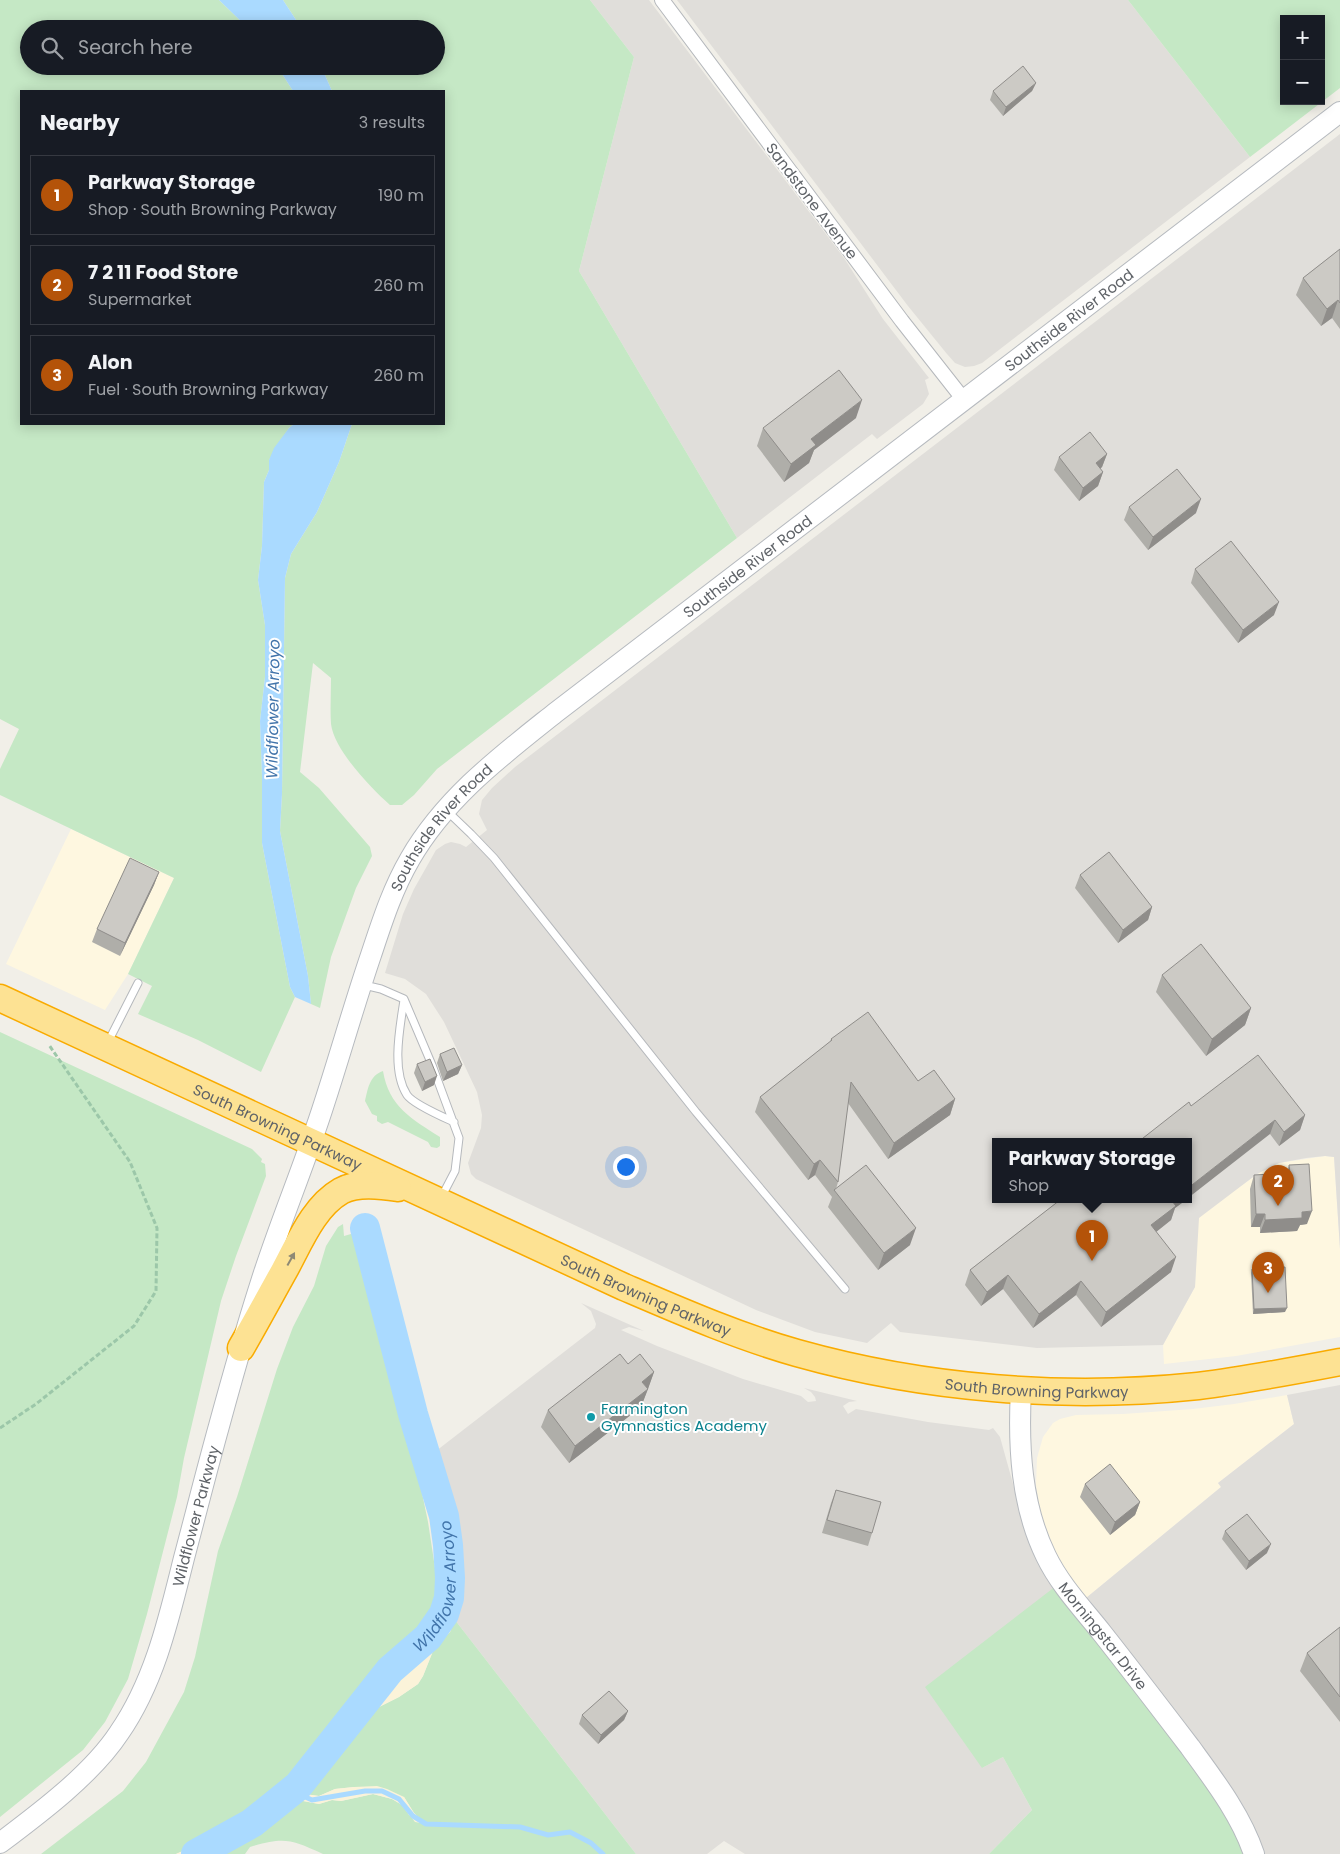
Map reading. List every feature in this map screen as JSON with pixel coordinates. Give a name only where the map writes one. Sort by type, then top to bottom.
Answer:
[{"type":"highway","name":"South Browning Parkway","points":[[0,998],[415,1191],[693,1317],[796,1352],[841,1364],[939,1382],[1021,1390],[1129,1390],[1197,1386],[1248,1379],[1340,1362]]},
{"type":"highway","points":[[242,1348],[307,1230],[324,1204],[349,1188],[387,1186],[415,1191]]},
{"type":"main road","name":"Southside River Road","points":[[311,1141],[361,984],[397,885],[415,851],[446,810],[486,769],[555,713],[1340,112]]},
{"type":"main road","name":"Wildflower Parkway","points":[[0,1843],[77,1780],[100,1757],[118,1736],[150,1677],[174,1599],[203,1485],[261,1280],[311,1141]]},
{"type":"main road","name":"Morningstar Drive","points":[[1021,1390],[1019,1428],[1024,1480],[1036,1530],[1046,1556],[1066,1587],[1217,1785],[1250,1842],[1254,1854]]},
{"type":"street","name":"Sandstone Avenue","points":[[662,0],[902,321],[964,400]]},
{"type":"lane","points":[[446,810],[494,858],[696,1112],[845,1289]]},
{"type":"lane","points":[[106,1046],[138,983]]},
{"type":"lane","points":[[361,984],[381,989],[404,999],[426,1049],[460,1138],[456,1171],[439,1202]]},
{"type":"lane","points":[[404,999],[399,1032],[398,1076],[408,1096],[454,1122]]},
{"type":"path","points":[[0,1428],[36,1404],[134,1326],[156,1291],[157,1228],[130,1162],[44,1037]]},
{"type":"shaded area","points":[[590,0],[649,0],[844,258],[883,319],[929,378],[925,380],[929,394],[923,404],[877,439],[872,434],[737,538],[579,271],[634,57]]},
{"type":"shaded area","points":[[677,0],[1128,0],[1250,157],[982,363],[965,367],[955,363],[908,306]]},
{"type":"shaded area","points":[[1340,134],[1340,1249],[1334,1157],[1306,1158],[1279,1163],[1257,1174],[1199,1218],[1195,1287],[1163,1345],[1037,1348],[900,1332],[891,1323],[867,1343],[815,1332],[756,1310],[476,1179],[471,1174],[468,1163],[481,1128],[482,1115],[477,1092],[444,1022],[426,994],[405,979],[385,973],[403,914],[414,889],[436,850],[451,842],[466,847],[487,830],[479,814],[482,800],[515,767]]},
{"type":"shaded area","points":[[71,829],[174,878],[128,974],[105,1010],[6,964]]},
{"type":"shaded area","points":[[1325,1156],[1334,1157],[1340,1249],[1340,1337],[1236,1356],[1164,1364],[1163,1345],[1195,1287],[1198,1218],[1265,1169],[1279,1163]]},
{"type":"shaded area","points":[[581,1303],[644,1331],[629,1327],[621,1330],[657,1346],[743,1379],[801,1396],[808,1402],[816,1401],[815,1397],[804,1388],[857,1401],[849,1402],[843,1406],[848,1414],[856,1409],[928,1422],[989,1430],[993,1428],[1000,1437],[1022,1516],[1056,1586],[982,1768],[1003,1757],[1032,1810],[989,1854],[745,1854],[724,1841],[707,1854],[636,1854],[455,1620],[463,1593],[462,1547],[459,1520],[436,1451],[595,1328],[596,1324],[591,1311]]},
{"type":"shaded area","points":[[1340,1385],[1340,1854],[1264,1854],[1258,1838],[1086,1598],[1221,1487],[1218,1483],[1294,1424],[1287,1395]]},
{"type":"shaded area","points":[[1287,1395],[1294,1424],[1218,1483],[1221,1487],[1086,1598],[1058,1559],[1047,1534],[1040,1509],[1036,1485],[1037,1458],[1043,1437],[1053,1423],[1076,1415],[1193,1409]]},
{"type":"green space","points":[[0,0],[219,0],[240,20],[20,20],[20,75],[283,75],[292,90],[20,90],[20,425],[293,425],[269,460],[269,470],[264,482],[262,546],[258,580],[265,625],[265,677],[260,721],[262,843],[290,987],[295,997],[261,1072],[198,1040],[138,1014],[152,986],[128,974],[174,878],[0,795],[0,769],[19,729],[0,719]]},
{"type":"green space","points":[[283,0],[590,0],[634,57],[579,271],[737,538],[437,769],[414,795],[402,805],[390,805],[364,779],[346,757],[331,724],[331,678],[313,663],[300,772],[319,788],[370,847],[372,856],[356,888],[331,957],[320,1008],[311,1004],[308,976],[280,831],[285,578],[291,554],[317,512],[339,462],[352,425],[445,425],[445,90],[332,90],[325,75],[445,75],[445,20],[296,20]]},
{"type":"green space","points":[[1128,0],[1340,0],[1340,88],[1325,100],[1325,15],[1280,15],[1280,105],[1318,105],[1250,157]]},
{"type":"green space","points":[[0,1032],[252,1149],[262,1159],[261,1162],[265,1164],[266,1176],[221,1301],[184,1458],[177,1497],[128,1679],[105,1722],[83,1750],[0,1817]]},
{"type":"green space","points":[[383,1071],[390,1094],[396,1103],[411,1118],[440,1137],[440,1146],[437,1148],[431,1147],[428,1142],[388,1122],[382,1124],[377,1121],[377,1116],[372,1114],[365,1101],[372,1080],[378,1073]]},
{"type":"green space","points":[[343,1224],[344,1236],[351,1234],[354,1230],[368,1274],[410,1435],[428,1522],[437,1581],[437,1598],[434,1612],[416,1636],[377,1669],[337,1718],[288,1785],[269,1802],[245,1819],[217,1836],[176,1854],[41,1854],[123,1791],[146,1762],[184,1692],[195,1657],[218,1551],[277,1369],[293,1327],[314,1286],[326,1246],[338,1227]]},
{"type":"green space","points":[[1056,1586],[1208,1788],[1232,1827],[1245,1854],[989,1854],[1032,1810],[1003,1757],[982,1768],[925,1687]]},
{"type":"green space","points":[[455,1620],[636,1854],[323,1854],[302,1845],[279,1841],[250,1847],[245,1854],[212,1854],[250,1835],[292,1799],[319,1804],[332,1800],[341,1801],[373,1794],[392,1799],[402,1805],[409,1815],[425,1823],[414,1813],[404,1797],[354,1787],[335,1789],[319,1796],[304,1794],[302,1790],[375,1709],[399,1697],[418,1684],[435,1646],[450,1632]]},
{"type":"sand","points":[[371,1219],[379,1228],[382,1240],[414,1393],[459,1520],[462,1547],[463,1593],[450,1632],[435,1646],[418,1684],[399,1697],[375,1709],[302,1790],[305,1794],[319,1796],[335,1789],[377,1786],[404,1797],[414,1813],[426,1824],[415,1822],[402,1805],[392,1799],[373,1794],[341,1801],[332,1800],[319,1804],[293,1799],[250,1835],[212,1854],[176,1854],[235,1825],[276,1797],[302,1768],[334,1721],[368,1679],[385,1661],[423,1629],[434,1613],[438,1588],[430,1526],[391,1361],[369,1277],[354,1230],[358,1223],[362,1222],[364,1227],[366,1227],[366,1222]]},
{"type":"water","points":[[219,0],[283,0],[296,20],[240,20]]},
{"type":"water","points":[[283,75],[325,75],[332,90],[292,90]]},
{"type":"water","points":[[293,425],[352,425],[339,462],[317,512],[291,554],[285,578],[280,831],[308,976],[311,1004],[295,997],[290,987],[262,843],[260,721],[265,677],[265,625],[258,580],[262,546],[264,482],[274,448]]},
{"type":"building","points":[[1023,66],[1036,83],[1006,107],[993,91]]},
{"type":"building","points":[[1340,249],[1340,303],[1338,300],[1327,309],[1303,278]]},
{"type":"building","points":[[839,370],[862,400],[811,439],[816,445],[791,464],[763,428]]},
{"type":"building","points":[[1090,432],[1107,454],[1096,463],[1103,472],[1083,488],[1059,457]]},
{"type":"building","points":[[1177,469],[1201,499],[1153,537],[1129,507]]},
{"type":"building","points":[[1231,541],[1279,602],[1243,630],[1195,569]]},
{"type":"building","points":[[1109,852],[1152,907],[1123,930],[1080,875]]},
{"type":"building","points":[[130,858],[159,872],[125,943],[97,929]]},
{"type":"building","points":[[1201,944],[1251,1008],[1212,1039],[1162,975]]},
{"type":"building","points":[[868,1012],[918,1081],[934,1070],[955,1099],[894,1143],[851,1082],[838,1182],[820,1160],[814,1164],[760,1097],[831,1039]]},
{"type":"building","points":[[454,1048],[462,1065],[447,1072],[440,1054]]},
{"type":"building","points":[[1258,1055],[1305,1115],[1284,1132],[1275,1120],[1192,1185],[1192,1138],[1143,1138],[1189,1102],[1191,1106]]},
{"type":"building","points":[[430,1059],[437,1076],[425,1082],[417,1064]]},
{"type":"building","points":[[1309,1164],[1312,1211],[1302,1212],[1302,1218],[1265,1220],[1265,1214],[1256,1214],[1254,1175],[1290,1173],[1289,1165]]},
{"type":"building","points":[[866,1165],[916,1228],[884,1253],[834,1190]]},
{"type":"building","points":[[1056,1203],[1174,1203],[1176,1206],[1151,1225],[1176,1257],[1106,1312],[1081,1281],[1039,1314],[1008,1275],[987,1292],[970,1270]]},
{"type":"building","points":[[1285,1267],[1287,1308],[1254,1309],[1252,1269]]},
{"type":"building","name":"Farmington Gymnastics Academy","points":[[620,1354],[628,1364],[640,1354],[654,1372],[642,1382],[648,1389],[575,1446],[548,1410]]},
{"type":"building","points":[[1110,1464],[1140,1502],[1115,1522],[1085,1484]]},
{"type":"building","points":[[836,1490],[881,1502],[872,1533],[827,1520]]},
{"type":"building","points":[[1247,1514],[1271,1544],[1249,1561],[1225,1531]]},
{"type":"building","points":[[1340,1627],[1340,1697],[1307,1653]]},
{"type":"building","points":[[609,1691],[628,1711],[601,1735],[582,1715]]},
{"type":"waterway","name":"Wildflower Arroyo","points":[[196,1854],[252,1823],[298,1786],[390,1670],[428,1637],[444,1614],[449,1598],[448,1545],[444,1516],[413,1414],[365,1228]]},
{"type":"waterway","points":[[298,1786],[301,1795],[312,1800],[365,1791],[382,1791],[399,1799],[413,1816],[426,1824],[520,1827],[548,1835],[570,1832],[591,1843],[603,1854]]},
{"type":"place","name":"7 2 11 Food Store","points":[[1278,1206]]},
{"type":"place","name":"Parkway Storage","points":[[1092,1261]]},
{"type":"place","name":"Alon","points":[[1268,1293]]},
{"type":"place","name":"Farmington Gymnastics Academy","points":[[591,1417]]}]
